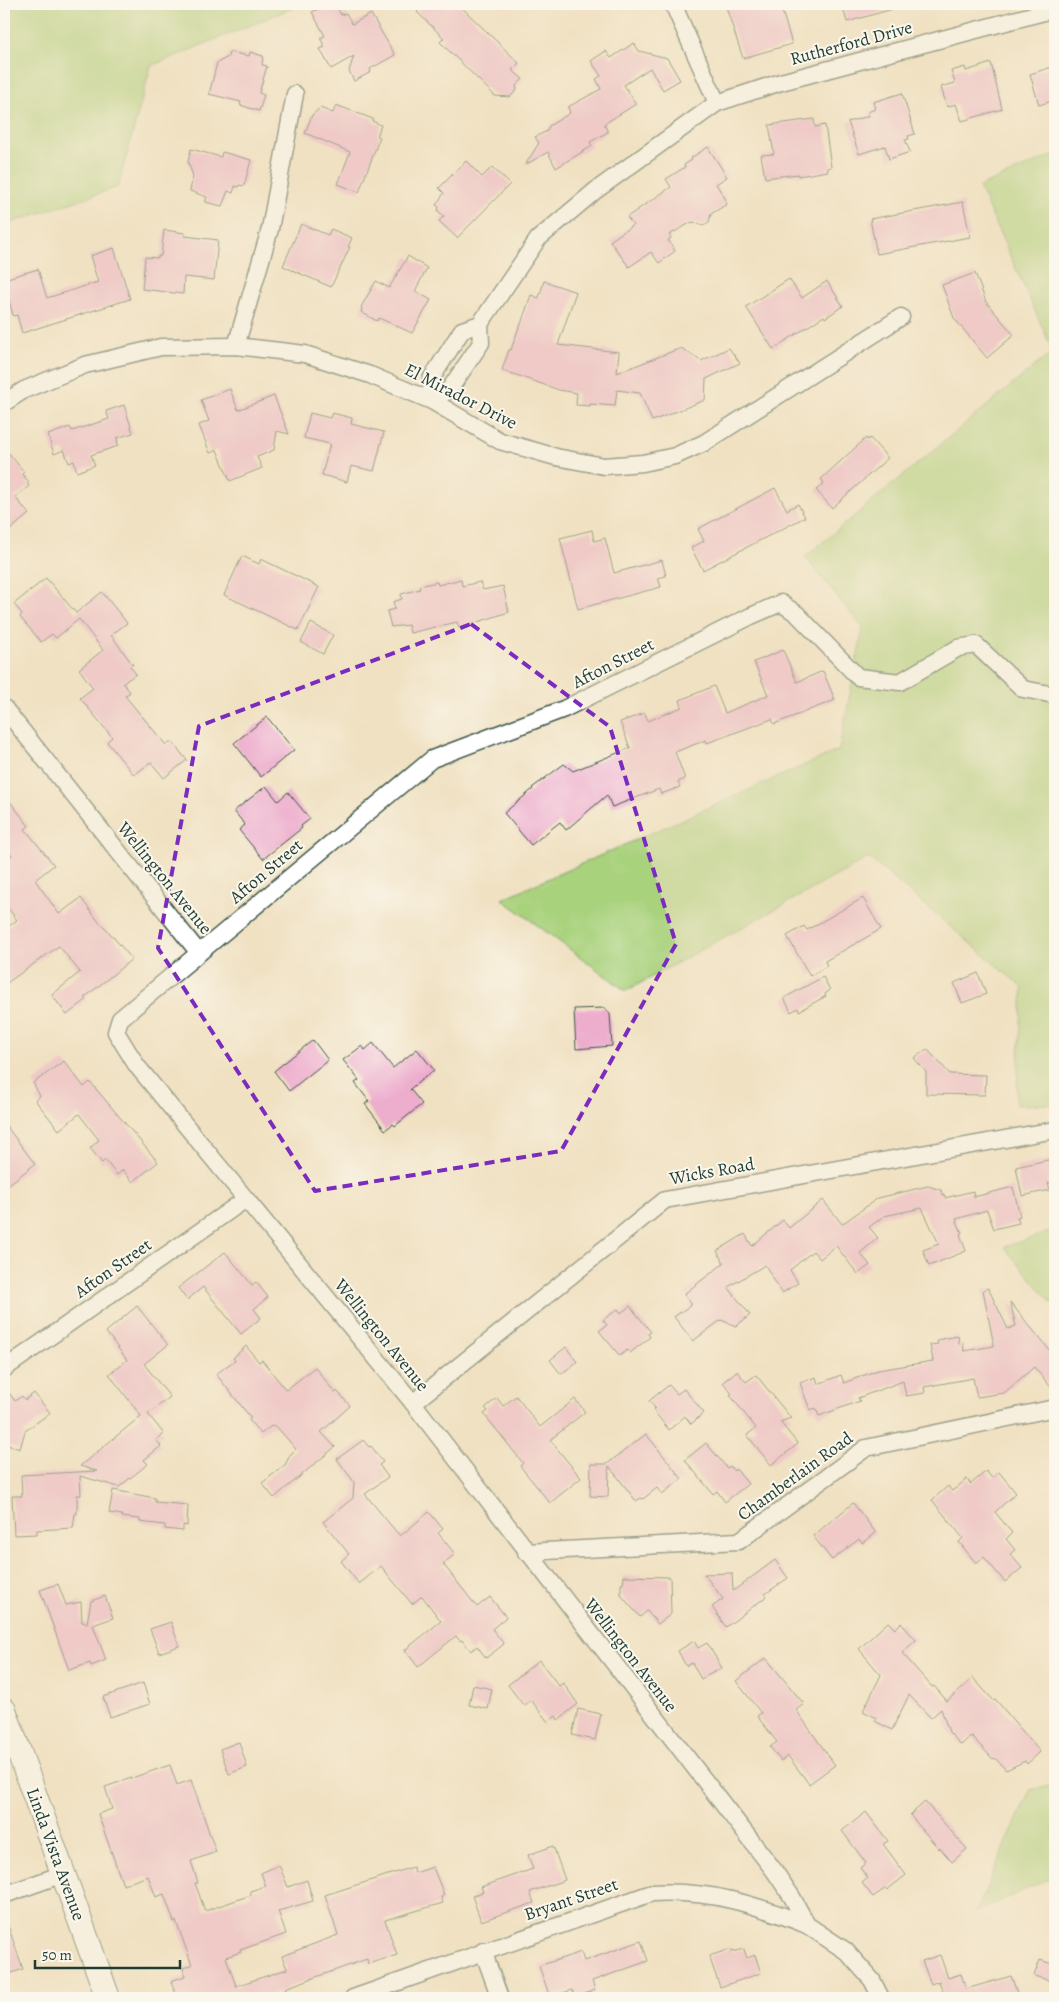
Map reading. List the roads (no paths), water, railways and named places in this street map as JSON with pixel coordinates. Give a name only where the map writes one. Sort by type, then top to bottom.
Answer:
[{"type":"main road","name":"Linda Vista Avenue","points":[[4,1710],[108,1998]]},
{"type":"street","points":[[673,4],[717,103]]},
{"type":"street","name":"Rutherford Drive","points":[[480,324],[481,343],[449,390],[432,400],[431,378],[462,330],[480,324],[538,239],[595,190],[717,103],[782,82],[1055,9]]},
{"type":"street","points":[[236,346],[270,229],[295,94]]},
{"type":"street","name":"El Mirador Drive","points":[[4,402],[24,390],[85,365],[161,347],[236,346],[305,354],[370,375],[432,400],[500,441],[556,457],[604,466],[643,463],[675,456],[704,443],[901,318]]},
{"type":"street","name":"Afton Street","points":[[199,953],[432,759],[564,709],[742,620],[781,603],[796,614],[858,677],[900,682],[958,648],[976,645],[1023,689],[1055,695]]},
{"type":"street","name":"Wellington Avenue","points":[[4,708],[199,953],[120,1019],[116,1032],[137,1066],[412,1403],[773,1869],[792,1897],[807,1925],[846,1951],[872,1980],[881,1998]]},
{"type":"street","name":"Wicks Road","points":[[412,1403],[665,1200],[1055,1130]]},
{"type":"street","name":"Afton Street","points":[[4,1369],[246,1199]]},
{"type":"street","name":"Chamberlain Road","points":[[526,1552],[739,1541],[866,1448],[1055,1408]]},
{"type":"street","points":[[4,1895],[63,1874]]},
{"type":"street","name":"Bryant Street","points":[[354,1998],[652,1892],[682,1892],[711,1895],[762,1907],[807,1925]]},
{"type":"street","points":[[483,1951],[500,1998]]}]
